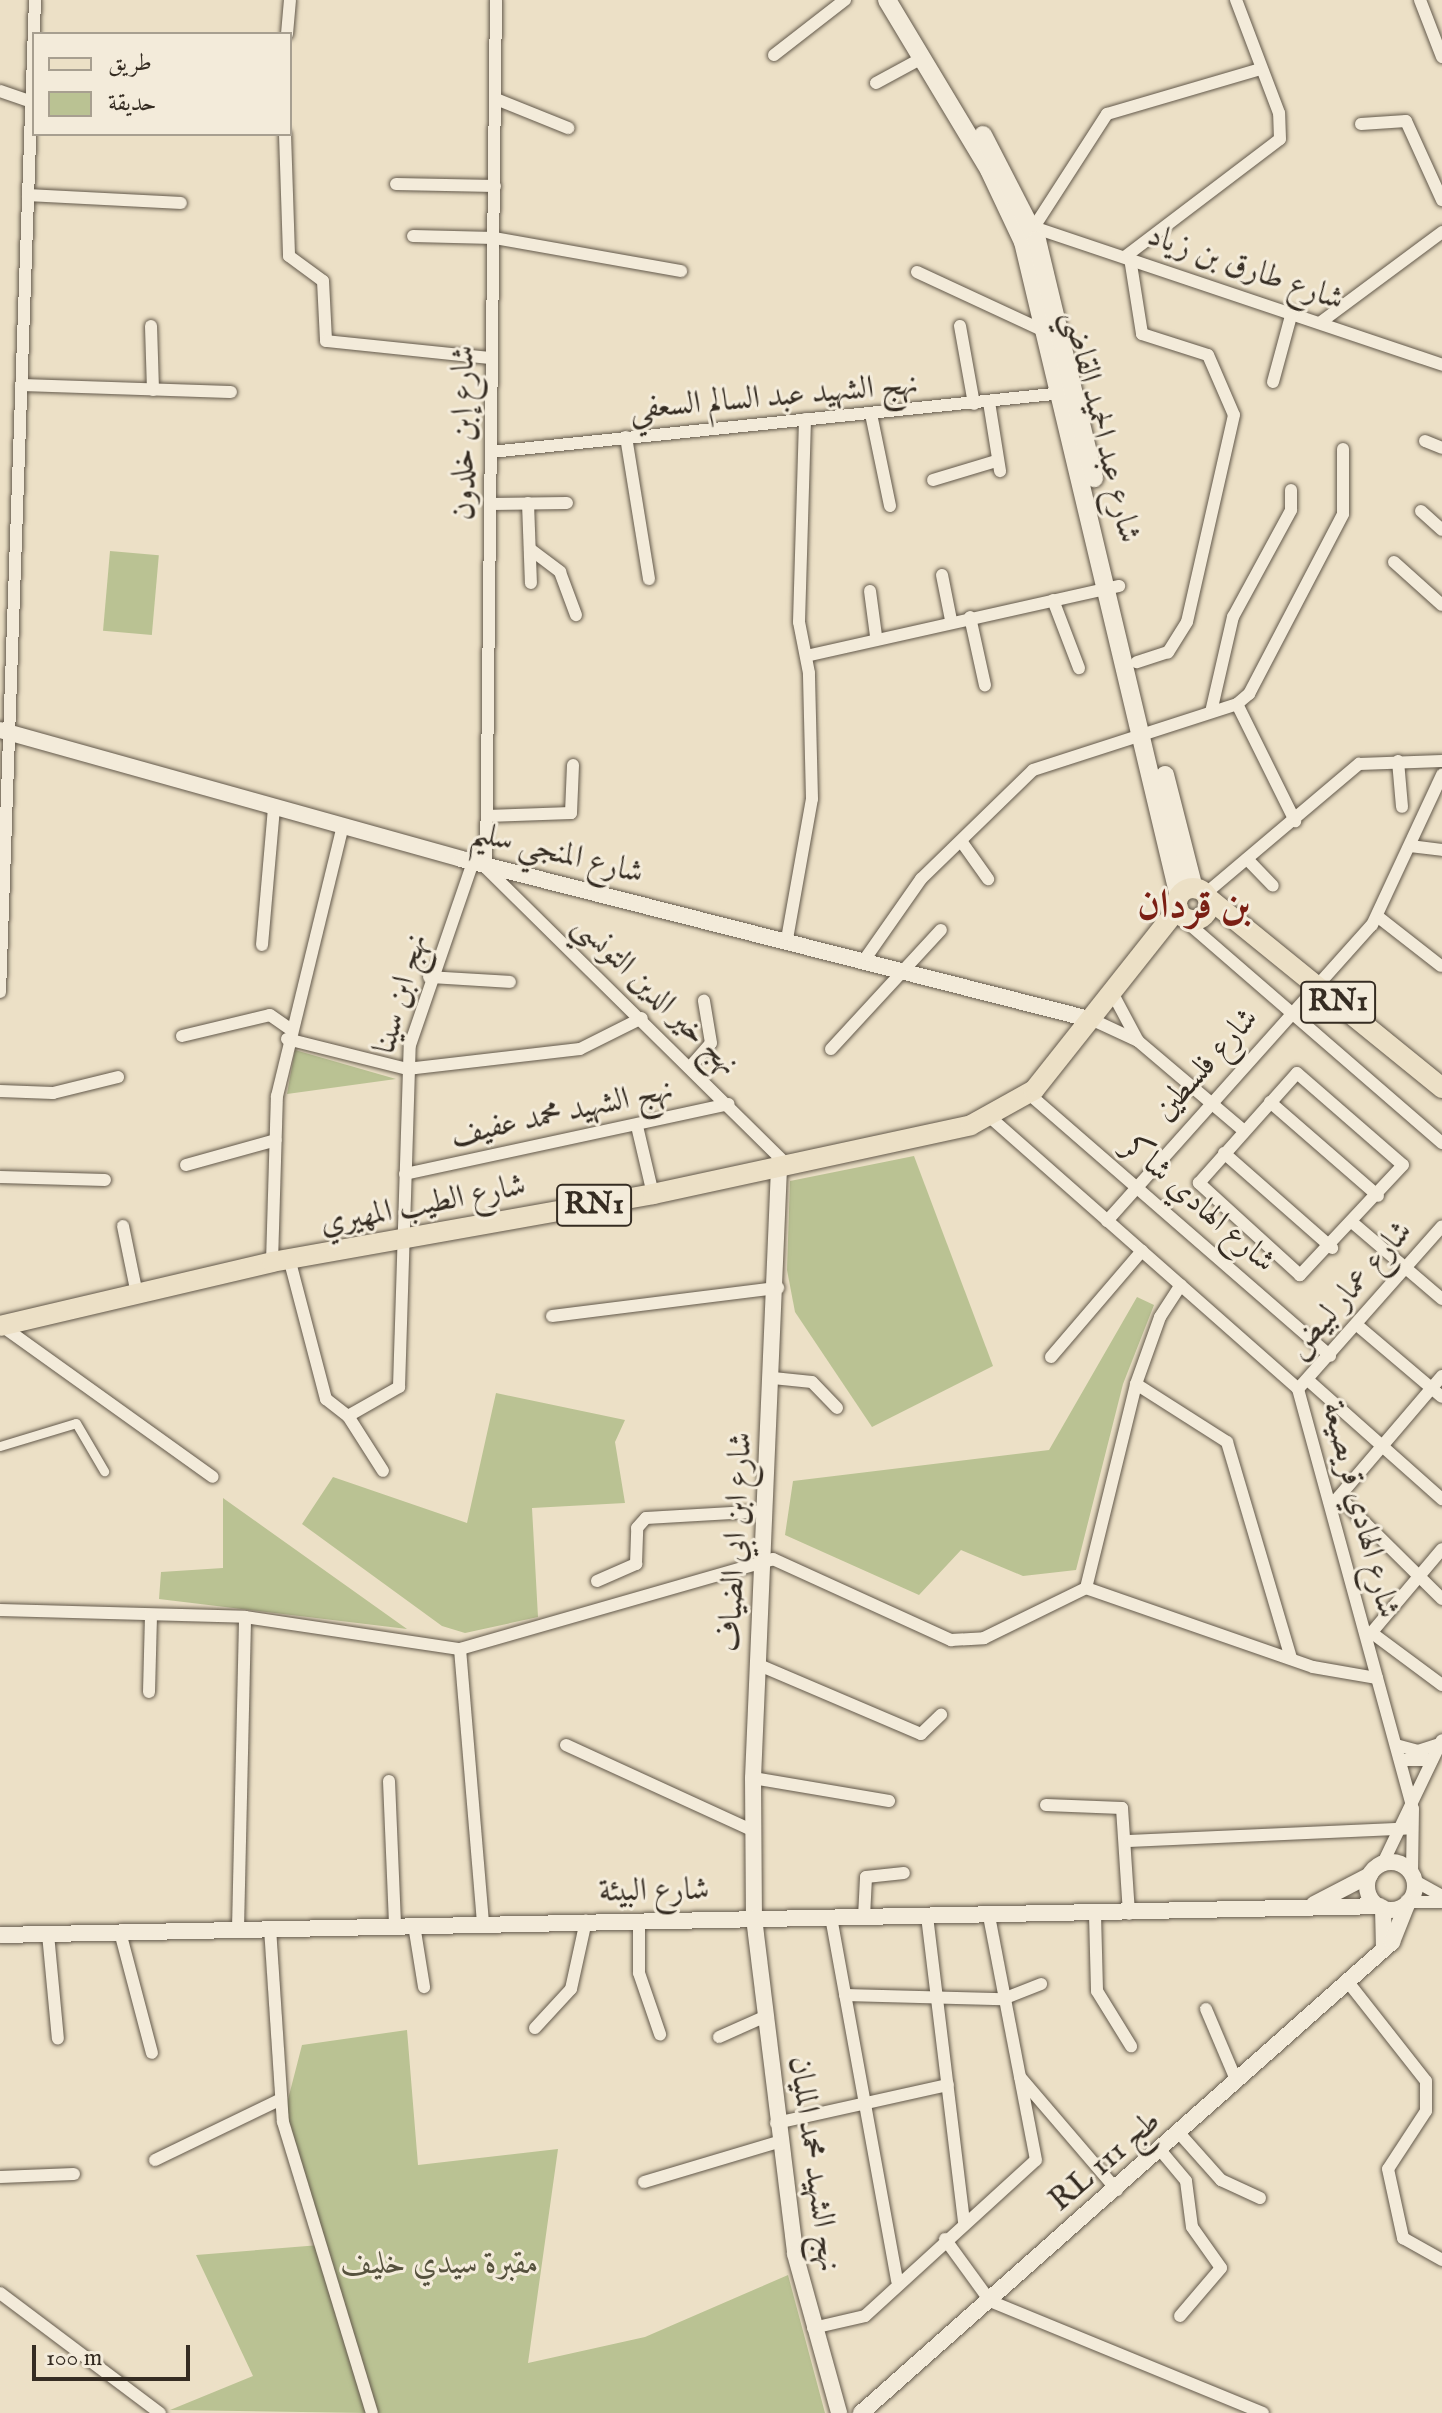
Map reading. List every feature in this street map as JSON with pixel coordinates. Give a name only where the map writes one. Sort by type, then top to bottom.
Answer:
[{"type":"main road","name":"شارع عبد الحميد القاضي","points":[[887,0],[1028,225],[1046,332],[1067,392]]},
{"type":"main road","name":"شارع عبد الحميد القاضي","points":[[899,0],[1028,225],[1148,731],[1194,905]]},
{"type":"main road","name":"شارع عبد الحميد القاضي","points":[[1114,587],[1137,662],[1148,731]]},
{"type":"main road","name":"RN1","points":[[1194,905],[1233,917],[1442,1088]]},
{"type":"main road","name":"شارع الطيب المهيري","points":[[1,1326],[281,1262],[784,1168],[991,1118],[1029,1094],[1194,905]]},
{"type":"street","points":[[34,32],[35,0]]},
{"type":"street","points":[[287,32],[290,0]]},
{"type":"street","name":"شارع إبن خلدون","points":[[481,864],[487,816],[496,0]]},
{"type":"street","points":[[774,55],[845,0]]},
{"type":"street","points":[[1137,662],[1168,652],[1187,622],[1234,415],[1208,355],[1142,334],[1128,257],[1278,142],[1279,113],[1236,0]]},
{"type":"street","points":[[1420,0],[1442,57]]},
{"type":"street","points":[[876,83],[922,58]]},
{"type":"street","points":[[1028,225],[1107,114],[1261,69]]},
{"type":"street","points":[[0,91],[32,102],[5,731],[0,992]]},
{"type":"street","points":[[496,99],[568,128]]},
{"type":"street","points":[[1361,124],[1408,122],[1442,200]]},
{"type":"street","points":[[285,136],[289,256],[323,281],[326,341],[491,358]]},
{"type":"street","points":[[396,184],[495,186]]},
{"type":"street","points":[[28,195],[181,203]]},
{"type":"street","name":"شارع طارق بن زياد","points":[[1028,225],[1440,362]]},
{"type":"street","points":[[1321,322],[1442,232]]},
{"type":"street","points":[[413,236],[494,238],[681,271]]},
{"type":"street","points":[[917,272],[1046,332]]},
{"type":"street","points":[[1273,382],[1292,312]]},
{"type":"street","points":[[151,326],[153,390]]},
{"type":"street","points":[[960,326],[974,404]]},
{"type":"street","points":[[21,385],[231,392]]},
{"type":"street","name":"نهج الشهيد عبد السالم السعفي","points":[[491,452],[1067,392]]},
{"type":"street","points":[[933,480],[998,466],[989,402]]},
{"type":"street","points":[[871,414],[890,506]]},
{"type":"street","points":[[787,939],[812,799],[806,656],[799,622],[805,419]]},
{"type":"street","points":[[626,437],[649,579]]},
{"type":"street","points":[[1425,441],[1442,448]]},
{"type":"street","points":[[865,959],[921,879],[1033,770],[1237,704],[1255,684],[1287,611],[1343,514],[1343,449]]},
{"type":"street","points":[[1211,712],[1233,617],[1291,510],[1291,490]]},
{"type":"street","points":[[528,503],[531,583]]},
{"type":"street","points":[[491,504],[567,503]]},
{"type":"street","points":[[1421,511],[1442,530]]},
{"type":"street","points":[[530,549],[560,572],[576,615]]},
{"type":"street","points":[[1394,562],[1442,605]]},
{"type":"street","points":[[942,575],[951,620]]},
{"type":"street","points":[[806,656],[876,636],[1114,587]]},
{"type":"street","points":[[870,591],[876,636]]},
{"type":"street","points":[[1053,600],[1079,668]]},
{"type":"street","points":[[970,617],[985,685]]},
{"type":"street","points":[[1237,704],[1295,821]]},
{"type":"street","name":"شارع المنجي سليم","points":[[5,731],[481,864],[787,939],[1093,1020]]},
{"type":"street","points":[[1398,761],[1402,807]]},
{"type":"street","points":[[1442,761],[1359,764],[1194,905],[1289,1013],[1442,1143]]},
{"type":"street","points":[[487,816],[571,813],[577,804],[573,765]]},
{"type":"street","name":"شارع فلسطين","points":[[1107,1221],[1208,1101],[1319,985],[1377,916],[1442,775]]},
{"type":"street","points":[[262,945],[274,807]]},
{"type":"street","points":[[343,826],[289,1034],[276,1140],[281,1262],[323,1391],[348,1416],[383,1471]]},
{"type":"street","points":[[961,841],[988,879]]},
{"type":"street","points":[[1410,846],[1442,850]]},
{"type":"street","points":[[1247,859],[1273,886]]},
{"type":"street","name":"نهج ابن سينا","points":[[348,1416],[399,1387],[407,1069],[429,977],[481,864]]},
{"type":"street","name":"نهج خير الدين التونسي","points":[[481,864],[729,1104],[784,1168]]},
{"type":"street","points":[[1377,916],[1441,966]]},
{"type":"street","points":[[831,1049],[941,930]]},
{"type":"street","points":[[429,977],[510,982]]},
{"type":"street","points":[[1114,996],[1138,1041]]},
{"type":"street","points":[[691,1066],[711,1043],[704,1001]]},
{"type":"street","points":[[182,1036],[270,1015],[289,1034],[407,1069],[580,1049],[642,1018]]},
{"type":"street","points":[[1093,1020],[1138,1041],[1244,1131]]},
{"type":"street","points":[[1300,1074],[1351,1114],[1401,1160],[1378,1196],[1310,1272],[1295,1273],[1199,1187],[1224,1153],[1270,1102],[1300,1074]]},
{"type":"street","points":[[0,1091],[53,1093],[118,1077]]},
{"type":"street","name":"شارع الهادي شاكر","points":[[1029,1094],[1330,1356]]},
{"type":"street","points":[[1270,1102],[1378,1196]]},
{"type":"street","name":"نهج الشهيد محمد عفيف","points":[[405,1174],[729,1104]]},
{"type":"street","name":"شارع الهادي قريصيعة","points":[[991,1118],[1181,1285],[1304,1385],[1413,1809]]},
{"type":"street","points":[[637,1126],[653,1194]]},
{"type":"street","points":[[186,1165],[276,1140]]},
{"type":"street","points":[[1224,1153],[1332,1248]]},
{"type":"street","name":"شارع ابن ابي الضياف","points":[[754,1918],[753,1778],[784,1168]]},
{"type":"street","points":[[0,1177],[105,1180]]},
{"type":"street","points":[[1353,1223],[1442,1299]]},
{"type":"street","points":[[123,1226],[137,1294]]},
{"type":"street","name":"شارع عمار لبيض","points":[[1304,1385],[1442,1226]]},
{"type":"street","points":[[1051,1357],[1142,1251]]},
{"type":"street","points":[[1086,1588],[1136,1384],[1160,1317],[1181,1285]]},
{"type":"street","points":[[552,1316],[778,1288]]},
{"type":"street","points":[[1357,1325],[1442,1397]]},
{"type":"street","points":[[1,1326],[213,1477]]},
{"type":"street","points":[[1442,1376],[1335,1501],[1442,1599]]},
{"type":"street","points":[[773,1378],[812,1382],[837,1408]]},
{"type":"street","points":[[1136,1384],[1227,1442],[1291,1658]]},
{"type":"street","points":[[1304,1385],[1384,1445],[1442,1499]]},
{"type":"street","points":[[0,1446],[76,1423],[104,1471]]},
{"type":"street","points":[[597,1581],[636,1564],[637,1528],[646,1518],[766,1511]]},
{"type":"street","points":[[1442,1549],[1369,1636],[1442,1685]]},
{"type":"street","points":[[0,1610],[245,1617],[460,1649],[764,1559],[960,1641],[984,1638],[1086,1588],[1291,1658],[1377,1678]]},
{"type":"street","points":[[149,1692],[151,1615]]},
{"type":"street","points":[[238,1929],[245,1617]]},
{"type":"street","points":[[460,1649],[483,1923]]},
{"type":"street","points":[[759,1665],[921,1734],[941,1715]]},
{"type":"street","points":[[1396,1745],[1418,1751],[1441,1742]]},
{"type":"street","points":[[1309,1906],[1370,1875],[1383,1863],[1407,1828],[1441,1742]]},
{"type":"street","points":[[566,1745],[752,1830]]},
{"type":"street","points":[[1400,1760],[1432,1760]]},
{"type":"street","points":[[753,1778],[889,1801]]},
{"type":"street","points":[[389,1781],[395,1925]]},
{"type":"street","points":[[1046,1805],[1115,1804],[1126,1813],[1129,1914]]},
{"type":"street","points":[[1129,1841],[1407,1828]]},
{"type":"street","points":[[1407,1828],[1413,1878],[1408,1902]]},
{"type":"street","points":[[1383,1863],[1400,1863],[1413,1878],[1442,1899]]},
{"type":"street","points":[[864,1917],[866,1877],[904,1873]]},
{"type":"street","points":[[1370,1875],[1370,1896],[1381,1907],[1384,1949]]},
{"type":"street","points":[[1381,1907],[1442,1899]]},
{"type":"street","name":"RL طج 111","points":[[861,2413],[1161,2151],[1384,1949],[1399,1933],[1408,1902]]},
{"type":"street","name":"شارع البيئة","points":[[0,1935],[639,1920],[1129,1914],[1309,1906],[1381,1907]]},
{"type":"street","points":[[1095,1914],[1097,1991],[1131,2046]]},
{"type":"street","points":[[813,2328],[865,2316],[897,2281],[1036,2160],[1015,2071],[989,1915]]},
{"type":"street","points":[[927,1916],[964,2222]]},
{"type":"street","points":[[831,1917],[897,2281]]},
{"type":"street","name":"نهج الشهيد محمد المليان","points":[[754,1918],[778,2142],[813,2328],[839,2413]]},
{"type":"street","points":[[639,1920],[639,1973],[660,2034]]},
{"type":"street","points":[[535,2028],[571,1989],[586,1921]]},
{"type":"street","points":[[414,1925],[424,1987]]},
{"type":"street","points":[[270,1928],[279,2100],[372,2413]]},
{"type":"street","points":[[120,1932],[152,2053]]},
{"type":"street","points":[[48,1934],[58,2039]]},
{"type":"street","points":[[1348,1982],[1426,2081],[1426,2111],[1388,2169],[1403,2238],[1442,2260]]},
{"type":"street","points":[[845,1995],[1003,1999],[1041,1984]]},
{"type":"street","points":[[1206,2009],[1237,2082]]},
{"type":"street","points":[[719,2037],[764,2017]]},
{"type":"street","points":[[1015,2071],[1117,2190]]},
{"type":"street","points":[[776,2123],[948,2085]]},
{"type":"street","points":[[155,2160],[279,2100]]},
{"type":"street","points":[[1180,2134],[1221,2180],[1260,2198]]},
{"type":"street","points":[[644,2182],[778,2142]]},
{"type":"street","points":[[1161,2151],[1186,2181],[1188,2217],[1221,2268],[1180,2316]]},
{"type":"street","points":[[0,2177],[74,2174]]},
{"type":"street","points":[[945,2239],[990,2301],[1263,2413]]},
{"type":"street","points":[[0,2293],[160,2413]]},
{"type":"green space","points":[[110,551],[159,555],[152,635],[103,631]]},
{"type":"green space","points":[[295,1050],[396,1079],[287,1094]]},
{"type":"green space","points":[[914,1156],[993,1366],[872,1427],[795,1312],[787,1270],[790,1181]]},
{"type":"green space","points":[[1137,1297],[1154,1305],[1123,1384],[1076,1570],[1023,1576],[961,1550],[919,1595],[785,1535],[793,1481],[1049,1450]]},
{"type":"green space","points":[[496,1393],[625,1420],[615,1442],[625,1503],[532,1508],[538,1617],[465,1633],[442,1626],[302,1524],[333,1477],[467,1523]]},
{"type":"green space","points":[[223,1498],[407,1629],[159,1599],[161,1572],[223,1568]]},
{"type":"green space","name":"مقبرة سيدي خليف","points":[[407,2030],[418,2165],[558,2149],[528,2363],[645,2337],[788,2275],[825,2413],[377,2413],[284,2115],[302,2045]]},
{"type":"green space","name":"مقبرة سيدي خليف","points":[[320,2245],[367,2413],[170,2410],[253,2376],[196,2255]]},
{"type":"district","name":"بن قردان","points":[[1194,907]]}]
